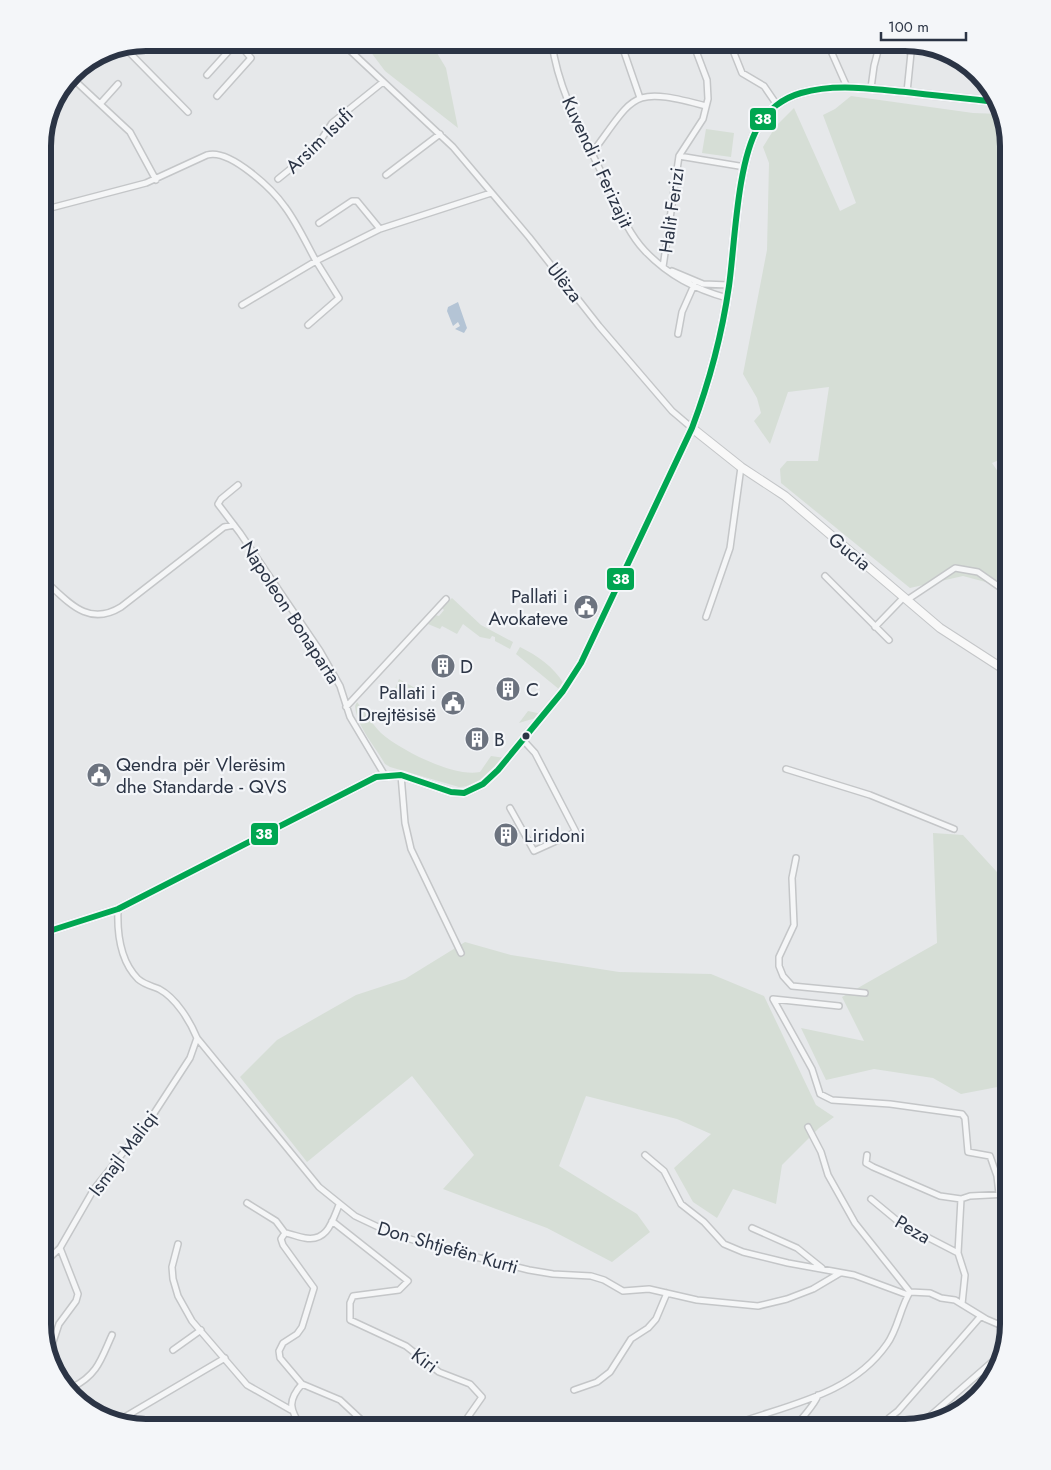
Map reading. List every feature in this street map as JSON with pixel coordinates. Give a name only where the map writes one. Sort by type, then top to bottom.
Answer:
[{"type":"street","points":[[207,75],[229,51]]},
{"type":"street","points":[[217,96],[251,58],[245,51]]},
{"type":"street","name":"Ulëza","points":[[351,51],[440,134],[600,326],[672,410],[692,428]]},
{"type":"street","name":"Kuvendi i Ferizajit","points":[[553,51],[556,65],[565,90],[592,153],[632,235],[643,250],[664,268]]},
{"type":"street","points":[[624,51],[640,98]]},
{"type":"street","name":"Halit Ferizi","points":[[664,268],[679,156],[703,119],[706,106],[708,87],[696,51]]},
{"type":"street","points":[[734,51],[742,73],[764,86],[777,105]]},
{"type":"street","points":[[832,51],[846,87]]},
{"type":"street","points":[[871,88],[878,51]]},
{"type":"street","points":[[907,92],[911,51]]},
{"type":"street","points":[[130,53],[188,112]]},
{"type":"street","points":[[77,82],[135,139],[156,180]]},
{"type":"street","name":"Arsim Isufi","points":[[278,179],[315,149],[332,123],[383,82]]},
{"type":"street","points":[[100,104],[118,84]]},
{"type":"street","points":[[51,930],[127,905],[303,813],[384,774],[401,774],[451,792],[470,791],[490,778],[563,692],[584,657],[692,428],[705,393],[727,298],[745,167],[757,128],[777,105],[801,93],[846,87],[988,101]]},
{"type":"street","points":[[592,153],[621,112],[640,98],[661,95],[706,106]]},
{"type":"street","points":[[386,175],[440,134]]},
{"type":"street","points":[[51,208],[132,188],[156,180],[208,155],[222,155],[252,174],[279,199],[339,298],[308,325]]},
{"type":"street","points":[[679,156],[745,167]]},
{"type":"street","points":[[242,305],[316,261],[380,229],[491,193]]},
{"type":"street","points":[[319,223],[352,202],[357,201],[380,229]]},
{"type":"street","name":"Halit Ferizi","points":[[664,268],[707,285],[729,285]]},
{"type":"street","name":"Halit Ferizi","points":[[664,268],[693,287],[727,298]]},
{"type":"street","points":[[678,334],[682,312],[695,281]]},
{"type":"street","name":"Gucia","points":[[692,428],[741,467],[785,496],[940,628],[1000,667]]},
{"type":"street","points":[[706,617],[730,548],[741,467]]},
{"type":"street","name":"Napoleon Bonaparta","points":[[238,485],[221,499],[218,504],[320,651],[338,682],[346,707],[384,774]]},
{"type":"street","points":[[51,586],[82,612],[92,615],[105,615],[121,607],[224,526],[234,525]]},
{"type":"street","points":[[875,627],[905,599],[955,568],[978,572],[1000,587]]},
{"type":"street","points":[[826,576],[889,640]]},
{"type":"street","points":[[346,707],[446,599]]},
{"type":"street","points":[[510,808],[534,851],[576,832],[535,753],[523,740]]},
{"type":"street","points":[[786,769],[870,795],[954,829]]},
{"type":"street","points":[[401,774],[405,823],[412,849],[461,953]]},
{"type":"street","points":[[796,858],[792,878],[794,925],[779,957],[779,966],[783,976],[792,986],[865,993]]},
{"type":"street","name":"Don Shtjefën Kurti","points":[[118,909],[119,938],[130,967],[139,980],[159,989],[171,1000],[191,1024],[197,1038],[270,1125],[310,1177],[339,1205],[377,1228],[451,1251],[542,1272],[591,1276],[604,1280],[623,1290],[649,1289],[697,1300],[758,1306],[787,1299],[813,1289],[840,1273]]},
{"type":"street","points":[[839,1006],[773,999],[812,1069],[820,1094],[832,1100],[890,1104],[962,1114],[965,1118],[967,1149],[970,1154],[990,1156],[997,1176],[999,1194],[970,1196],[960,1199],[933,1194],[872,1168],[866,1163],[867,1155]]},
{"type":"street","name":"Ismajl Maliqi","points":[[51,1256],[60,1248],[94,1190],[146,1125],[190,1058],[197,1038]]},
{"type":"street","points":[[808,1127],[821,1152],[832,1182],[857,1227],[909,1294]]},
{"type":"street","points":[[645,1155],[664,1171],[681,1204],[704,1222],[724,1244],[747,1253],[854,1275],[909,1294],[930,1293],[962,1304],[1000,1325]]},
{"type":"street","name":"Peza","points":[[871,1199],[900,1223],[958,1253]]},
{"type":"street","points":[[960,1199],[958,1253],[965,1276],[962,1304]]},
{"type":"street","points":[[247,1203],[276,1221],[285,1233],[308,1239],[317,1238],[325,1234],[339,1205]]},
{"type":"street","name":"Kiri","points":[[332,1221],[408,1281],[399,1290],[361,1294],[351,1299],[349,1316],[352,1322],[399,1342],[414,1351],[439,1372],[474,1388],[482,1397],[467,1419]]},
{"type":"street","points":[[752,1228],[797,1248],[822,1268]]},
{"type":"street","points":[[285,1233],[282,1238],[283,1245],[314,1288],[302,1327],[297,1334],[283,1343],[279,1351],[280,1358],[302,1384],[340,1400],[360,1419]]},
{"type":"street","points":[[178,1244],[172,1272],[176,1290],[188,1314],[247,1385],[291,1410],[296,1419]]},
{"type":"street","points":[[53,1342],[59,1324],[76,1301],[78,1294],[60,1248]]},
{"type":"street","points":[[574,1390],[597,1382],[610,1372],[632,1339],[648,1328],[656,1319],[668,1293]]},
{"type":"street","points":[[753,1419],[848,1382],[883,1351],[892,1336],[909,1294]]},
{"type":"street","points":[[889,1418],[898,1411],[981,1316]]},
{"type":"street","points":[[173,1350],[201,1330]]},
{"type":"street","points":[[75,1386],[88,1379],[97,1367],[112,1335]]},
{"type":"street","points":[[126,1416],[225,1358]]},
{"type":"street","points":[[931,1415],[992,1362]]},
{"type":"street","points":[[291,1410],[294,1396],[302,1384]]},
{"type":"street","points":[[801,1419],[807,1409],[815,1404],[818,1395]]},
{"type":"shaded area","points":[[370,51],[436,51],[446,68],[458,128],[385,71]]},
{"type":"shaded area","points":[[851,96],[973,113],[994,114],[1000,146],[1000,460],[992,463],[1000,474],[1000,586],[963,576],[910,588],[781,483],[780,469],[787,461],[818,461],[829,387],[788,392],[770,444],[754,421],[761,413],[757,398],[743,374],[767,250],[769,163],[763,147],[776,126],[794,108],[840,211],[856,203],[823,115],[835,109]]},
{"type":"shaded area","points":[[706,129],[734,133],[731,157],[702,153]]},
{"type":"shaded area","points":[[452,598],[481,625],[513,642],[510,649],[495,641],[495,637],[492,636],[490,639],[480,637],[463,624],[457,634],[442,626],[440,629],[428,624],[435,615],[439,616],[444,610],[442,608]]},
{"type":"shaded area","points":[[520,647],[539,658],[555,672],[564,684],[560,690],[516,654]]},
{"type":"shaded area","points":[[399,679],[415,688],[410,699],[394,691]]},
{"type":"shaded area","points":[[357,702],[381,733],[390,740],[414,754],[443,767],[469,773],[480,772],[491,756],[505,758],[479,781],[459,787],[390,767],[385,764],[363,729],[356,714],[355,706]]},
{"type":"shaded area","points":[[528,711],[542,714],[539,717],[519,723]]},
{"type":"shaded area","points":[[933,833],[963,835],[1000,875],[1000,1087],[961,1094],[933,1078],[874,1069],[826,1080],[801,1028],[864,1041],[842,997],[937,943]]},
{"type":"shaded area","points":[[465,942],[511,955],[619,972],[711,974],[764,996],[816,1105],[834,1117],[819,1128],[782,1165],[776,1204],[733,1189],[717,1218],[693,1202],[674,1168],[711,1134],[677,1119],[586,1096],[559,1166],[637,1214],[650,1232],[612,1262],[547,1228],[443,1189],[474,1155],[412,1076],[307,1162],[240,1077],[277,1040],[356,995],[405,979]]},
{"type":"water","points":[[458,302],[467,328],[464,333],[455,329],[460,326],[458,322],[453,326],[447,311],[448,307]]},
{"type":"transit line","name":"38","points":[[51,930],[118,909],[376,777],[401,775],[451,792],[464,793],[483,784],[498,770],[563,691],[581,663],[692,428],[704,394],[723,322],[745,161],[751,143],[762,121],[771,110],[788,98],[801,93],[827,88],[867,88],[988,101]]},
{"type":"place","name":"Pallati i Avokateve","points":[[586,607]]},
{"type":"place","name":"D","points":[[443,666]]},
{"type":"place","name":"C","points":[[508,689]]},
{"type":"place","name":"Pallati i Drejtësisë","points":[[453,703]]},
{"type":"place","name":"B","points":[[477,739]]},
{"type":"place","name":"Qendra për Vlerësim dhe Standarde - QVS","points":[[99,775]]},
{"type":"place","name":"Liridoni","points":[[506,835]]}]
